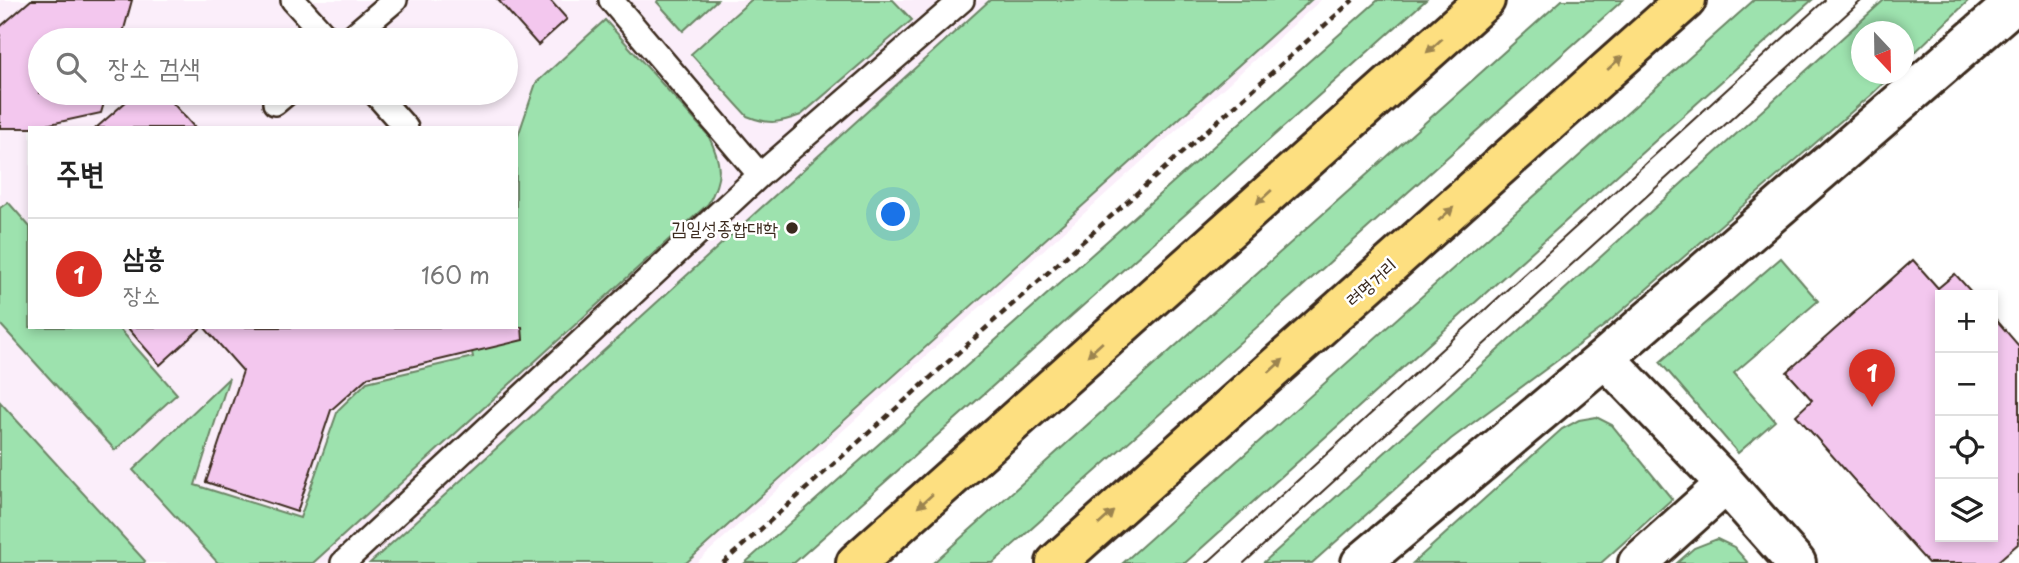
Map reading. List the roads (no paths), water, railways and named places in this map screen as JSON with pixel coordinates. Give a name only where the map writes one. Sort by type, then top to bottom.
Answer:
[{"type":"highway","points":[[856,563],[1485,0]]},
{"type":"highway","name":"려명거리","points":[[1056,563],[1686,0]]},
{"type":"street","points":[[1362,563],[1605,358],[2018,0]]},
{"type":"street","points":[[1605,358],[1726,484],[1796,563]]},
{"type":"street","points":[[1638,563],[1726,484]]},
{"type":"lane","points":[[293,0],[318,28]]},
{"type":"lane","points":[[362,28],[395,0]]},
{"type":"lane","points":[[611,0],[760,175]]},
{"type":"lane","points":[[343,563],[760,175],[962,0]]},
{"type":"lane","points":[[386,105],[404,126]]},
{"type":"tram line","points":[[1207,563],[1825,0]]},
{"type":"tram line","points":[[1244,563],[1862,0]]},
{"type":"place","name":"김일성종합대학","points":[[792,228]]},
{"type":"place","name":"삼흥","points":[[1872,407]]}]
